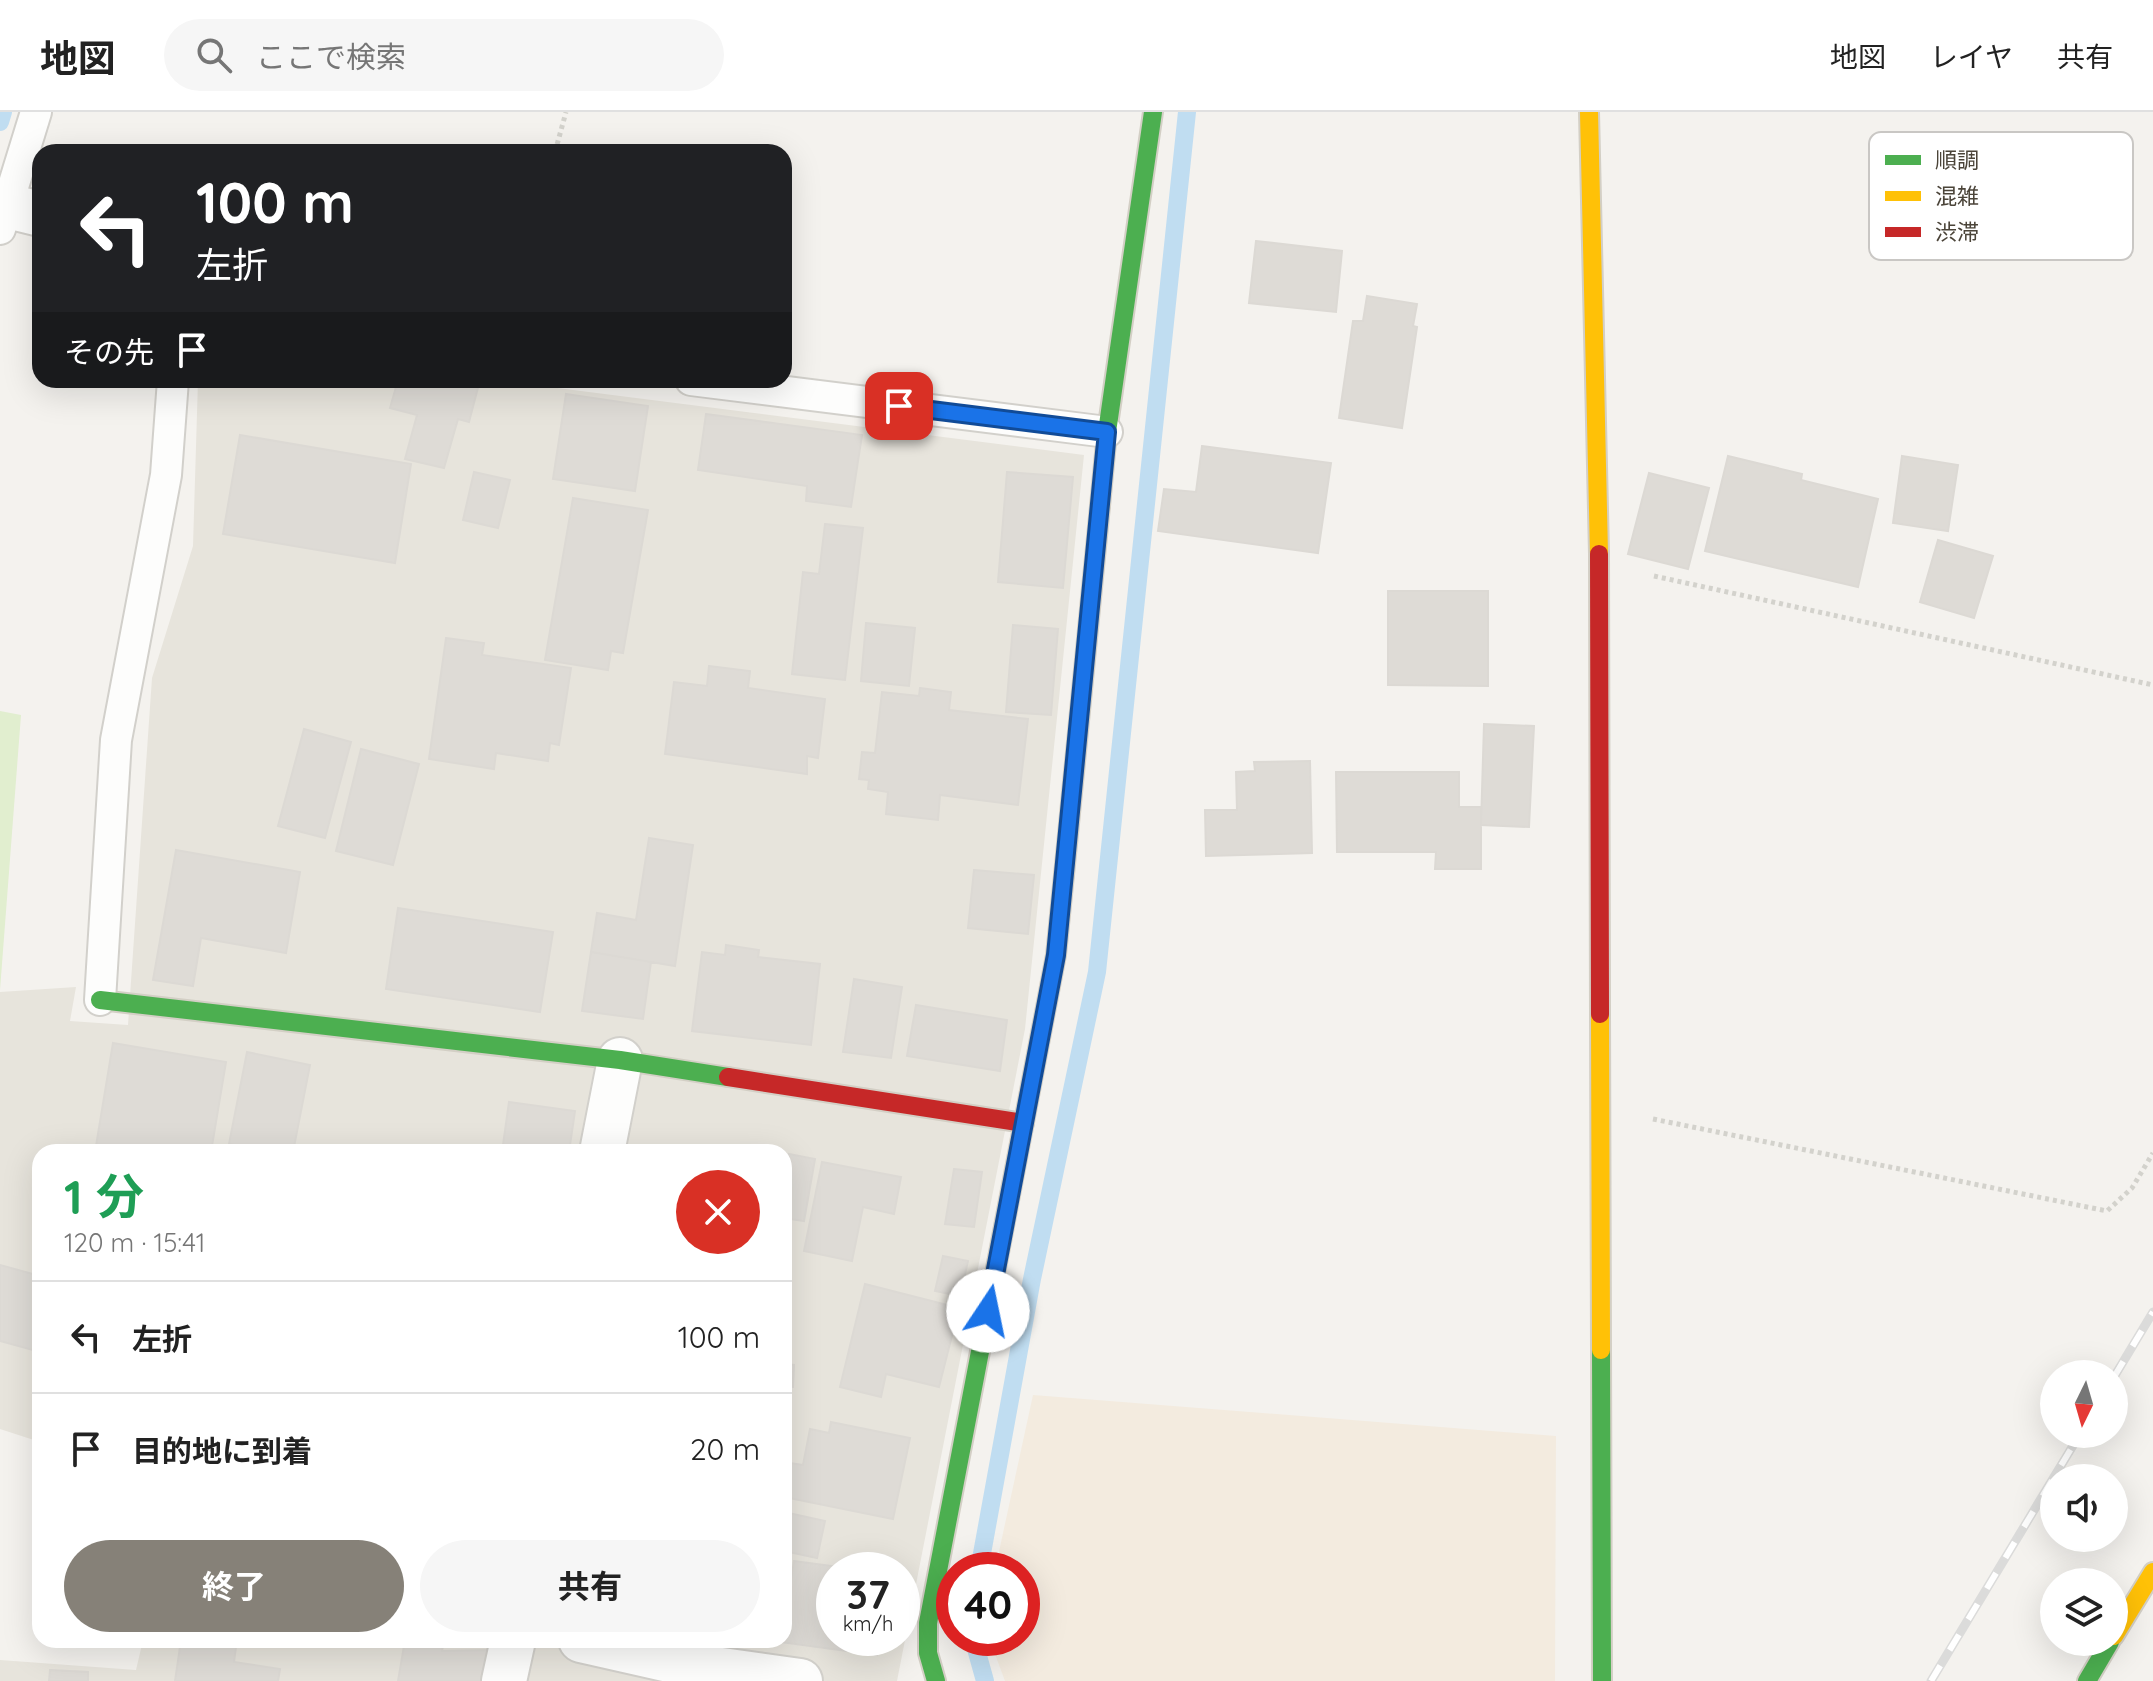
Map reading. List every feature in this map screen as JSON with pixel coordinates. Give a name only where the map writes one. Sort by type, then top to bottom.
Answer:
[{"type":"street","points":[[936,1681],[928,1653],[928,1623],[1056,955],[1107,432],[1153,112]]},
{"type":"street","points":[[1589,112],[1599,570],[1602,1681]]},
{"type":"street","points":[[100,1000],[620,1060],[1024,1123]]},
{"type":"street","points":[[604,1144],[620,1060]]},
{"type":"street","points":[[2128,1613],[2153,1572]]},
{"type":"street","points":[[504,1681],[511,1648]]},
{"type":"street","points":[[616,1648],[700,1667],[800,1681]]},
{"type":"street","points":[[2087,1681],[2102,1656]]},
{"type":"lane","points":[[12,213],[36,112]]},
{"type":"lane","points":[[100,1000],[116,740],[166,475],[172,388]]},
{"type":"lane","points":[[755,388],[1107,432]]},
{"type":"path","points":[[557,144],[566,112]]},
{"type":"path","points":[[1599,570],[1643,574],[2153,685]]},
{"type":"path","points":[[1600,1117],[1657,1119],[2107,1211],[2132,1188],[2153,1153]]},
{"type":"shaded area","points":[[198,388],[557,388],[1084,455],[1025,1029],[920,1564],[920,1552],[816,1552],[816,1656],[902,1656],[897,1681],[0,1681],[0,1660],[136,1670],[141,1648],[792,1648],[792,1144],[32,1144],[32,1439],[0,1429],[0,992],[76,987],[70,1021],[128,1025],[152,678],[193,546]]},
{"type":"shaded area","points":[[1033,1395],[1556,1436],[1555,1681],[1005,1681],[996,1656],[1040,1656],[1040,1552],[999,1552]]},
{"type":"green space","points":[[0,711],[21,715],[0,990]]},
{"type":"building","points":[[1256,241],[1342,251],[1336,312],[1249,303]]},
{"type":"building","points":[[1367,296],[1417,304],[1413,326],[1417,327],[1402,428],[1339,418],[1353,321],[1363,321]]},
{"type":"building","points":[[396,388],[478,388],[469,422],[458,419],[444,468],[405,459],[417,415],[390,408]]},
{"type":"building","points":[[566,394],[648,406],[635,491],[553,479]]},
{"type":"building","points":[[706,414],[862,435],[851,507],[806,501],[807,486],[698,470]]},
{"type":"building","points":[[240,435],[411,464],[395,563],[223,534]]},
{"type":"building","points":[[1202,446],[1331,463],[1318,553],[1158,531],[1164,489],[1196,492]]},
{"type":"building","points":[[1728,456],[1802,474],[1801,480],[1878,499],[1858,587],[1705,551]]},
{"type":"building","points":[[1902,456],[1958,465],[1948,531],[1893,523]]},
{"type":"building","points":[[474,472],[510,480],[498,528],[463,520]]},
{"type":"building","points":[[1007,472],[1073,477],[1063,588],[998,582]]},
{"type":"building","points":[[1649,473],[1709,488],[1688,569],[1628,554]]},
{"type":"building","points":[[573,498],[648,510],[623,653],[611,651],[608,670],[545,660]]},
{"type":"building","points":[[825,524],[863,528],[845,680],[792,674],[803,572],[819,574]]},
{"type":"building","points":[[1938,540],[1993,556],[1974,618],[1920,602]]},
{"type":"building","points":[[1388,591],[1488,591],[1488,686],[1388,685]]},
{"type":"building","points":[[866,623],[915,628],[909,686],[861,681]]},
{"type":"building","points":[[1013,625],[1058,629],[1051,715],[1006,712]]},
{"type":"building","points":[[446,638],[484,643],[482,655],[571,668],[559,745],[550,743],[548,761],[496,753],[494,769],[429,759]]},
{"type":"building","points":[[709,666],[750,671],[748,688],[825,699],[818,758],[807,756],[807,774],[665,754],[674,682],[707,686]]},
{"type":"building","points":[[920,688],[951,692],[949,710],[1028,719],[1018,805],[940,795],[938,820],[886,814],[888,792],[868,789],[869,780],[859,779],[862,752],[875,753],[882,692],[919,696]]},
{"type":"building","points":[[1484,724],[1534,726],[1529,827],[1481,825]]},
{"type":"building","points":[[304,729],[351,742],[325,838],[278,826]]},
{"type":"building","points":[[361,749],[419,764],[393,865],[336,851]]},
{"type":"building","points":[[1310,761],[1312,853],[1206,856],[1205,810],[1237,810],[1236,772],[1255,771],[1254,762]]},
{"type":"building","points":[[1336,772],[1459,772],[1459,807],[1481,807],[1481,869],[1435,869],[1436,852],[1337,852]]},
{"type":"building","points":[[649,838],[693,845],[675,966],[591,952],[597,913],[636,920]]},
{"type":"building","points":[[176,850],[300,872],[286,953],[201,938],[193,986],[153,980]]},
{"type":"building","points":[[974,870],[1034,875],[1028,934],[968,928]]},
{"type":"building","points":[[398,908],[553,932],[540,1012],[386,989]]},
{"type":"building","points":[[726,945],[759,950],[758,957],[820,964],[811,1045],[692,1031],[702,952],[725,955]]},
{"type":"building","points":[[591,952],[651,962],[643,1019],[582,1011]]},
{"type":"building","points":[[854,979],[902,987],[891,1058],[843,1052]]},
{"type":"building","points":[[916,1005],[1007,1020],[1000,1071],[907,1056]]},
{"type":"building","points":[[113,1043],[226,1062],[212,1144],[96,1144]]},
{"type":"building","points":[[247,1052],[310,1065],[295,1144],[229,1144]]},
{"type":"building","points":[[509,1102],[575,1111],[570,1144],[503,1144]]},
{"type":"building","points":[[792,1155],[815,1159],[804,1221],[792,1219]]},
{"type":"building","points":[[822,1162],[901,1177],[894,1214],[863,1207],[852,1261],[804,1251]]},
{"type":"building","points":[[954,1169],[982,1172],[974,1227],[945,1224]]},
{"type":"building","points":[[943,1256],[968,1261],[960,1296],[935,1291]]},
{"type":"building","points":[[0,1265],[32,1274],[32,1350],[0,1341]]},
{"type":"building","points":[[865,1284],[959,1308],[939,1387],[886,1374],[881,1397],[840,1387]]},
{"type":"building","points":[[831,1422],[910,1438],[893,1519],[792,1499],[792,1463],[803,1465],[810,1429],[829,1433]]},
{"type":"building","points":[[792,1514],[825,1521],[816,1558],[792,1553]]},
{"type":"building","points":[[794,1561],[816,1564],[816,1647],[792,1644]]},
{"type":"building","points":[[180,1648],[236,1648],[234,1662],[280,1669],[278,1681],[175,1681]]},
{"type":"building","points":[[404,1648],[491,1650],[484,1681],[398,1681]]},
{"type":"building","points":[[50,1670],[88,1672],[88,1681],[49,1681]]},
{"type":"waterway","points":[[0,122],[3,112]]},
{"type":"waterway","points":[[982,1552],[1032,1279],[1097,972],[1187,112]]},
{"type":"waterway","points":[[978,1656],[985,1681]]},
{"type":"railway","points":[[2124,1360],[2153,1312]]},
{"type":"railway","points":[[1931,1681],[2072,1448]]},
{"type":"traffic: fast","points":[[1100,506],[1107,432],[1153,112]]},
{"type":"traffic: fast","points":[[936,1681],[928,1653],[928,1623],[1056,955],[1064,875]]},
{"type":"traffic: fast","points":[[100,1000],[620,1060],[728,1077]]},
{"type":"traffic: fast","points":[[1601,1350],[1602,1681]]},
{"type":"traffic: fast","points":[[2087,1681],[2102,1656]]},
{"type":"traffic: slow","points":[[1589,112],[1599,554]]},
{"type":"traffic: slow","points":[[1600,1014],[1601,1350]]},
{"type":"traffic: slow","points":[[2128,1613],[2153,1572]]},
{"type":"traffic: jam","points":[[1064,875],[1100,506]]},
{"type":"traffic: jam","points":[[1599,554],[1600,1014]]},
{"type":"traffic: jam","points":[[728,1077],[1024,1123]]},
{"type":"route","points":[[899,406],[1107,432],[1056,955],[988,1311]]}]
